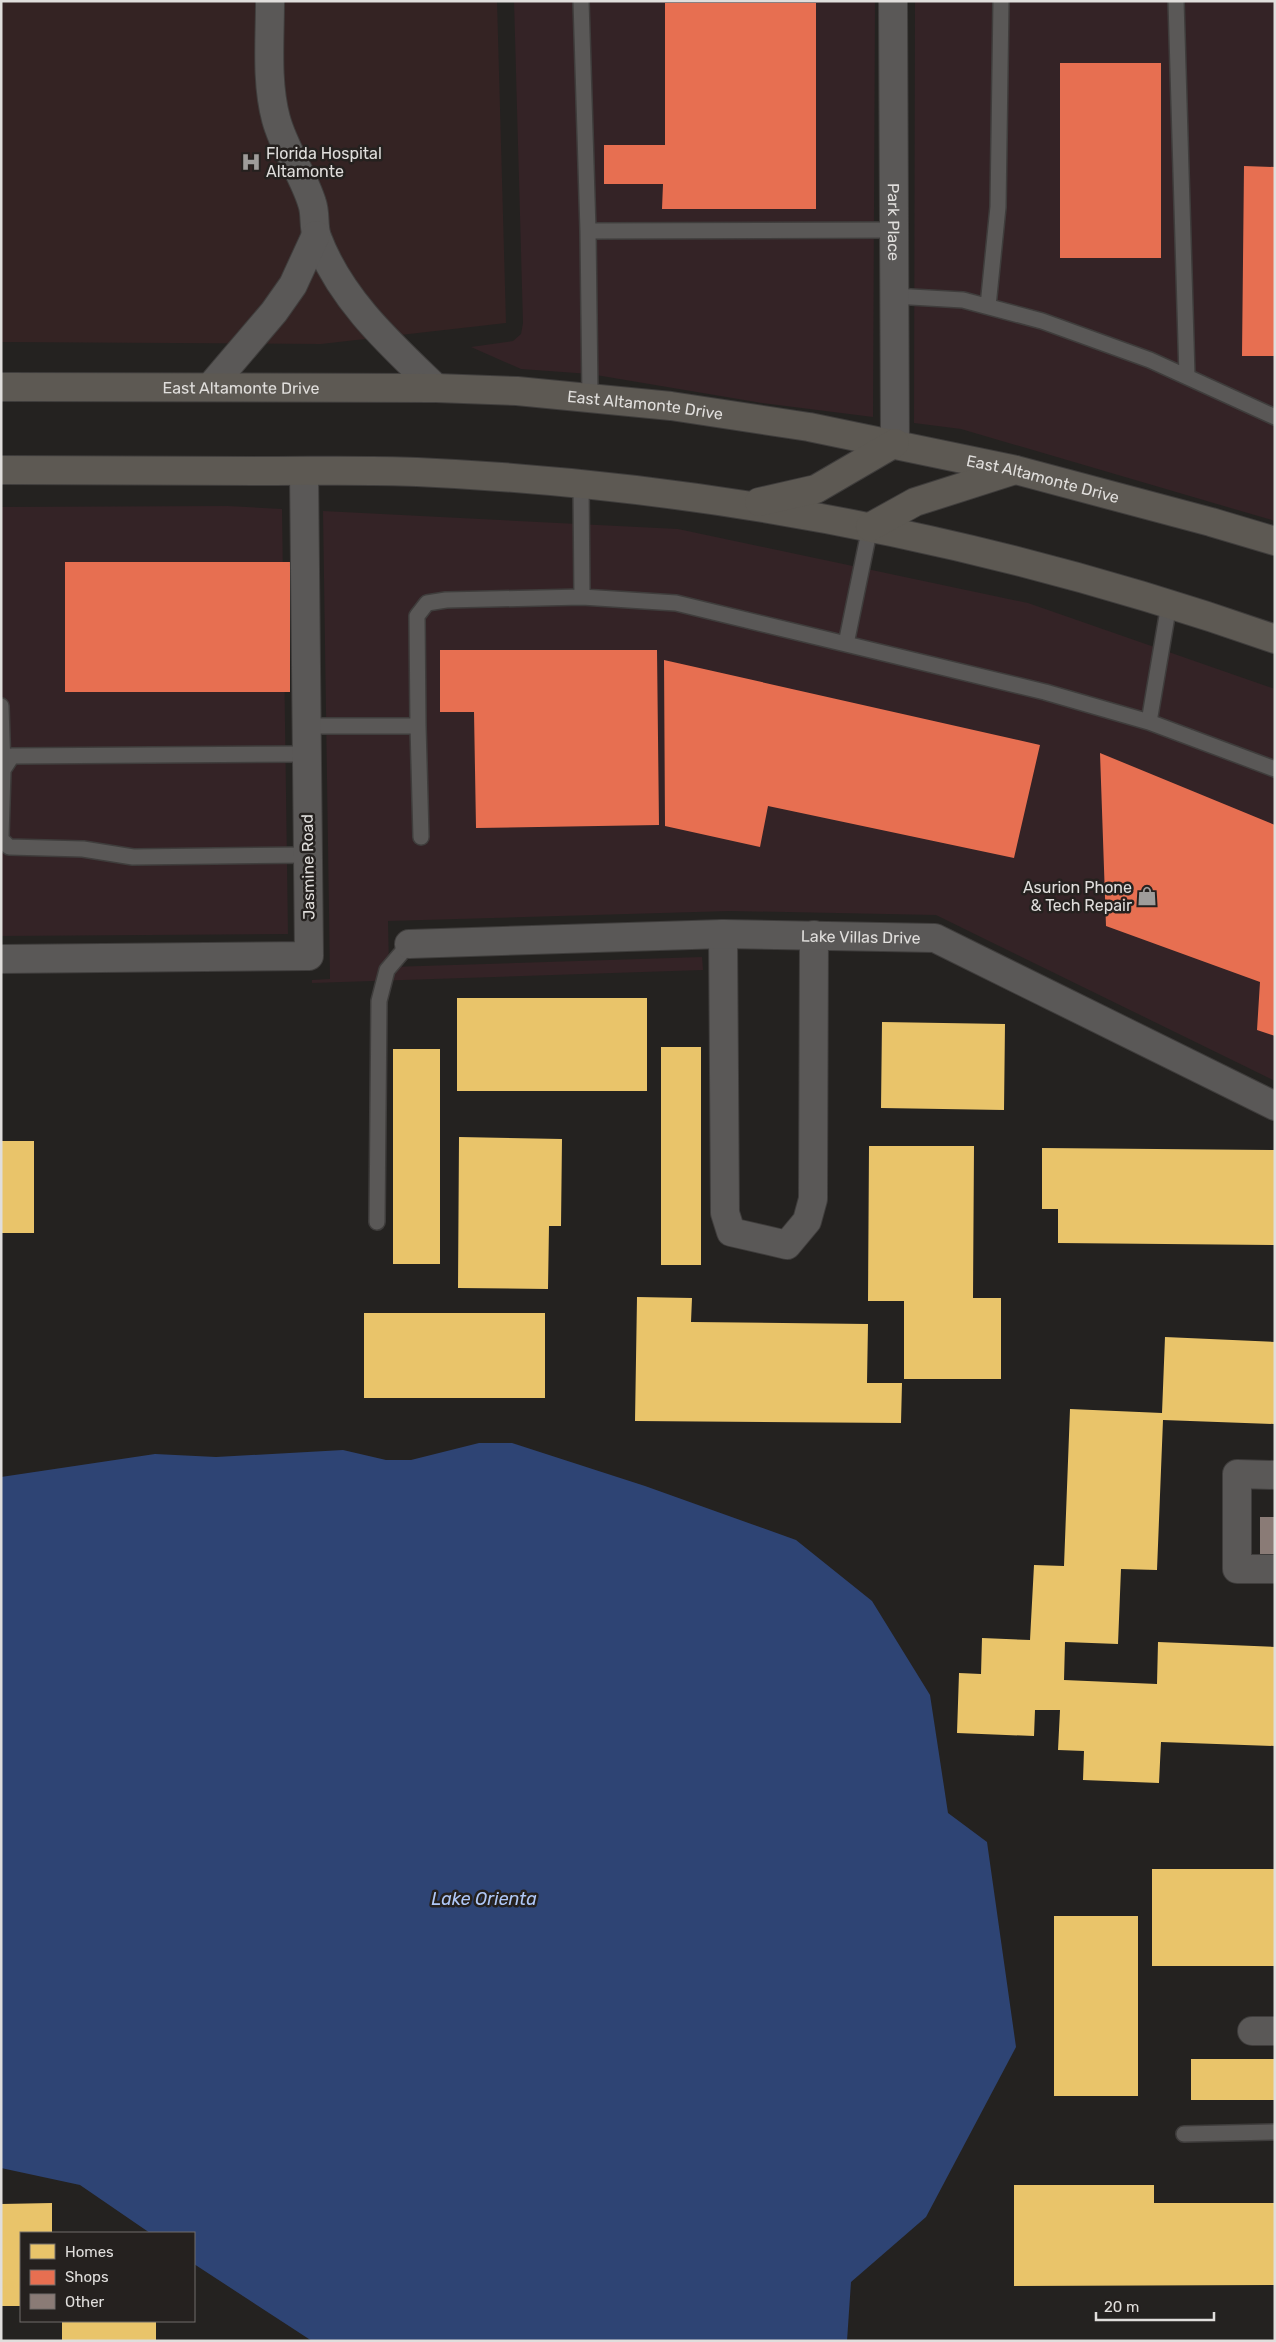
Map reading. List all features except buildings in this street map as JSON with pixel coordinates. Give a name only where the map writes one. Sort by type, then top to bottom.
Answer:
[{"type":"main road","name":"East Altamonte Drive","points":[[1,387],[436,388],[590,397],[719,413],[895,443],[1016,470],[1275,541]]},
{"type":"main road","points":[[748,504],[816,490],[895,443]]},
{"type":"main road","points":[[1,470],[416,472],[581,484],[748,504],[937,540],[1051,569],[1169,604],[1275,639]]},
{"type":"main road","points":[[870,527],[915,502],[1016,470]]},
{"type":"street","points":[[270,1],[271,88],[276,119],[313,205],[316,235],[339,281],[361,312],[387,342],[436,388]]},
{"type":"street","name":"Park Place","points":[[893,1],[892,230],[895,443]]},
{"type":"street","points":[[211,386],[274,312],[293,285],[316,235]]},
{"type":"street","name":"Jasmine Road","points":[[1,959],[309,956],[305,726],[304,471]]},
{"type":"street","points":[[723,934],[725,1213],[731,1232],[787,1245],[807,1221],[813,1199],[814,935]]},
{"type":"street","name":"Lake Villas Drive","points":[[409,944],[723,934],[935,938],[1275,1106]]},
{"type":"street","points":[[1275,1475],[1237,1474],[1237,1569],[1275,1569]]},
{"type":"lane","points":[[581,1],[588,231],[590,397]]},
{"type":"lane","points":[[988,306],[998,208],[1001,1]]},
{"type":"lane","points":[[1176,1],[1187,376]]},
{"type":"lane","points":[[588,231],[892,230]]},
{"type":"lane","points":[[894,296],[963,300],[1042,321],[1150,360],[1275,417]]},
{"type":"lane","points":[[581,484],[582,597]]},
{"type":"lane","points":[[846,644],[870,527]]},
{"type":"lane","points":[[421,837],[417,616],[426,603],[446,600],[582,597],[676,603],[1045,692],[1149,722],[1275,769]]},
{"type":"lane","points":[[1149,722],[1169,604]]},
{"type":"lane","points":[[1,706],[3,770],[1,838],[9,847],[83,849],[133,857],[308,855]]},
{"type":"lane","points":[[305,726],[418,726]]},
{"type":"lane","points":[[3,770],[12,756],[306,754]]},
{"type":"lane","points":[[377,1222],[379,1001],[387,970],[409,944]]},
{"type":"lane","points":[[1184,2134],[1275,2132]]},
{"type":"shaded area","name":"Florida Hospital Altamonte","points":[[1,1],[497,1],[506,323],[321,344],[1,342]]},
{"type":"shaded area","points":[[514,1],[875,1],[873,417],[762,403],[590,374],[521,369],[471,347],[513,341],[521,334],[523,323]]},
{"type":"shaded area","points":[[915,1],[1275,1],[1275,521],[961,429],[914,423]]},
{"type":"shaded area","points":[[228,506],[282,509],[288,934],[1,936],[1,507]]},
{"type":"shaded area","points":[[323,511],[678,529],[1028,603],[1275,689],[1275,1081],[936,915],[730,911],[388,921],[389,967],[702,957],[703,970],[312,983],[312,980],[330,979]]},
{"type":"water","name":"Lake Orienta","points":[[479,1443],[512,1443],[645,1486],[796,1540],[872,1601],[930,1695],[948,1813],[987,1842],[1016,2047],[926,2217],[851,2282],[847,2341],[312,2341],[195,2265],[195,2232],[149,2232],[80,2185],[1,2168],[1,1477],[155,1454],[216,1457],[343,1450],[386,1460],[411,1460]]},
{"type":"place","name":"Florida Hospital Altamonte","points":[[251,162]]},
{"type":"place","name":"Asurion Phone & Tech Repair","points":[[1147,896]]}]
